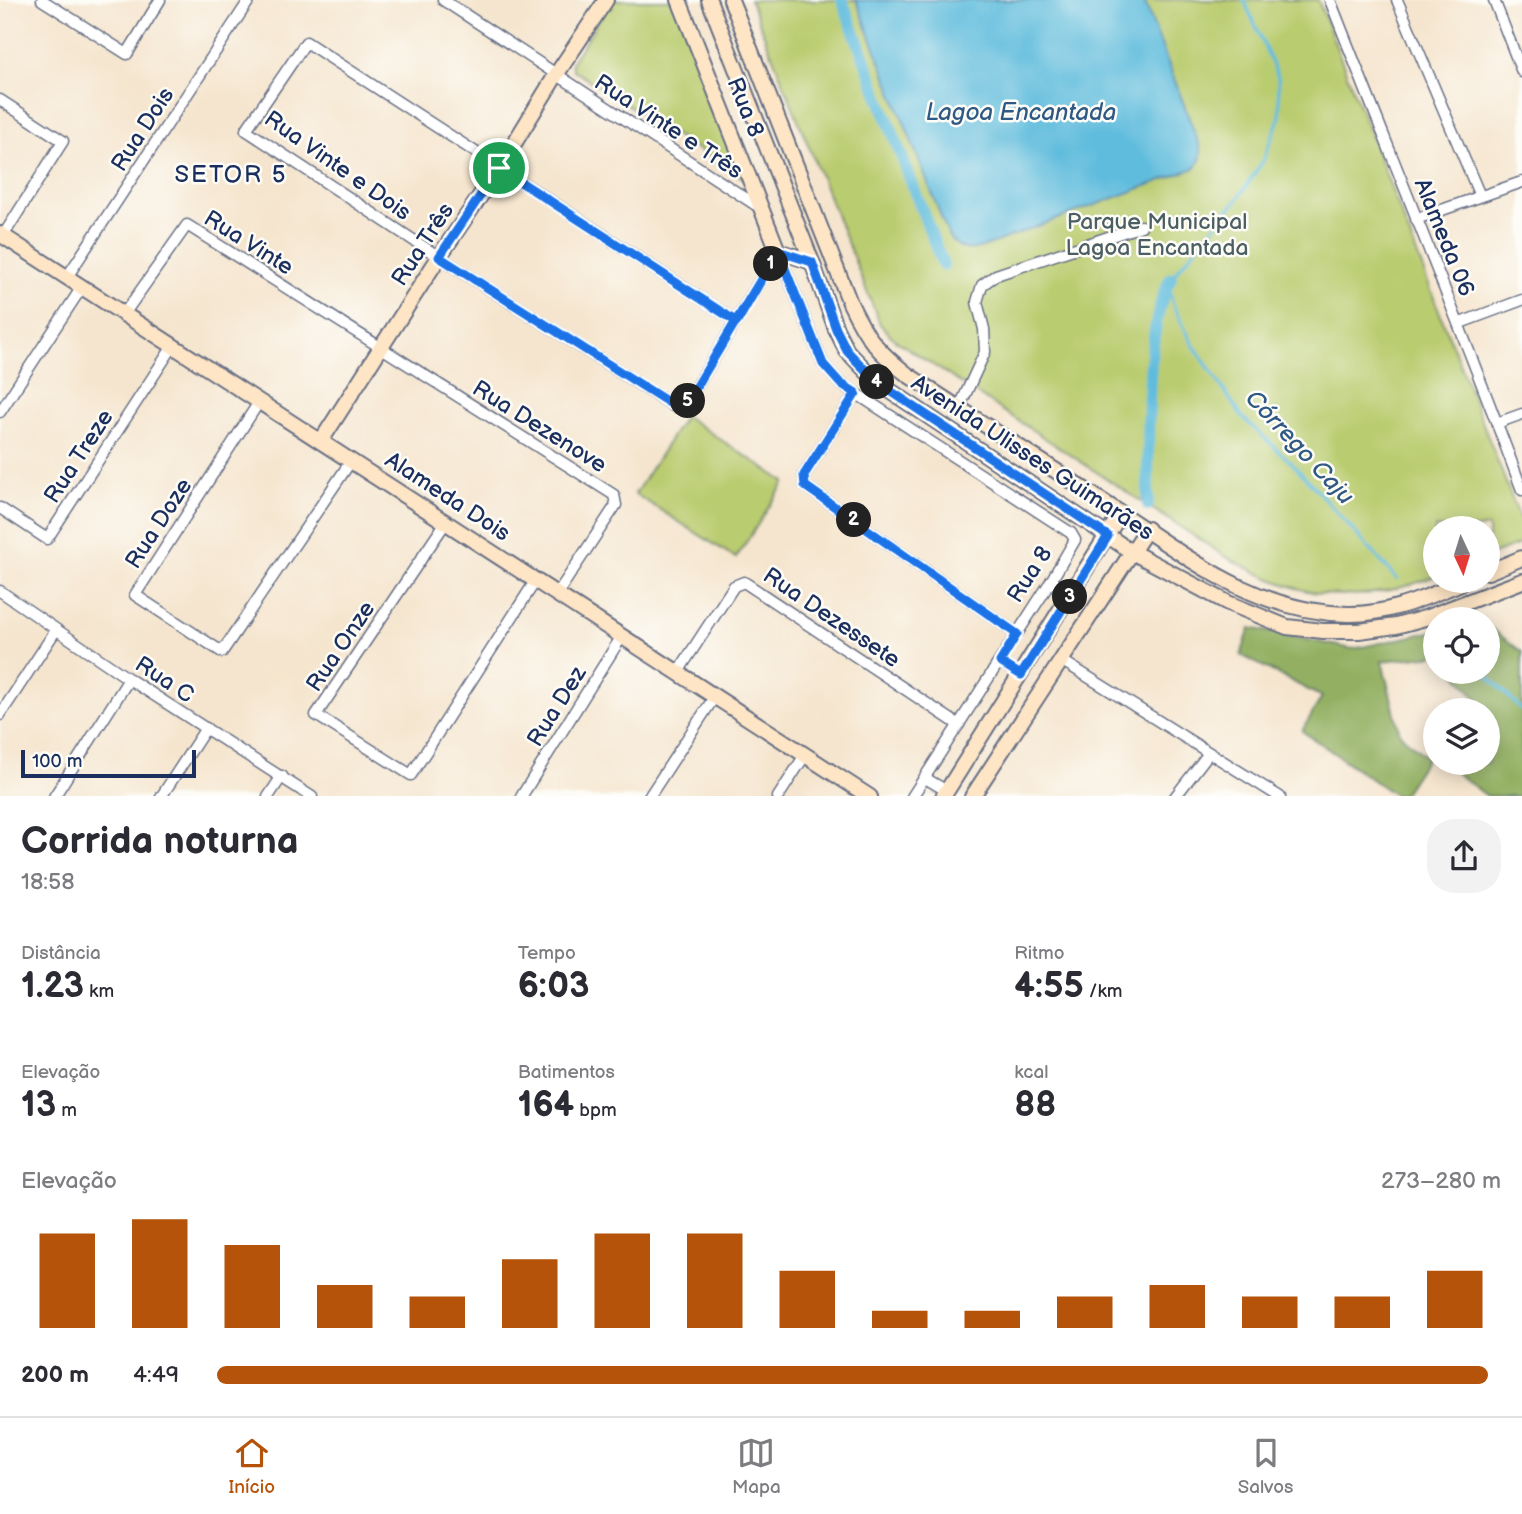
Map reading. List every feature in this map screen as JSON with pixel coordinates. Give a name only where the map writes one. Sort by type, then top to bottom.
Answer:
[{"type":"main road","name":"Rua Três","points":[[321,441],[606,0]]},
{"type":"main road","name":"Rua 8","points":[[679,0],[778,251]]},
{"type":"main road","name":"Avenida Ulisses Guimarães","points":[[709,0],[836,329],[847,351],[877,382],[1132,552],[1228,603],[1287,627],[1323,631],[1359,631],[1396,626],[1423,619]]},
{"type":"main road","name":"Avenida Ulisses Guimarães","points":[[731,0],[850,303],[864,333],[881,355],[1213,575],[1237,588],[1294,608],[1351,615],[1385,611],[1436,593]]},
{"type":"main road","name":"Alameda Dois","points":[[1,235],[870,796]]},
{"type":"main road","points":[[778,251],[812,262]]},
{"type":"main road","points":[[945,794],[1121,513]]},
{"type":"main road","points":[[972,796],[1147,529]]},
{"type":"main road","points":[[1500,567],[1522,558]]},
{"type":"main road","name":"Avenida Ulisses Guimarães","points":[[1454,607],[1522,581]]},
{"type":"main road","points":[[1412,603],[1423,616]]},
{"type":"street","points":[[42,0],[127,54],[160,0]]},
{"type":"street","name":"Rua Vinte e Três","points":[[443,0],[762,209]]},
{"type":"street","name":"Alameda 06","points":[[1330,0],[1460,323],[1522,490]]},
{"type":"street","points":[[1397,0],[1480,196]]},
{"type":"street","points":[[1494,0],[1522,72]]},
{"type":"street","name":"Rua Dois","points":[[67,277],[248,2]]},
{"type":"street","name":"Rua Vinte e Dois","points":[[439,257],[246,130],[306,42],[499,168]]},
{"type":"street","points":[[0,100],[63,141],[1,235]]},
{"type":"street","points":[[499,168],[737,322]]},
{"type":"street","points":[[1416,219],[1522,182]]},
{"type":"street","name":"Rua Vinte","points":[[124,314],[187,225],[381,349]]},
{"type":"street","points":[[959,408],[985,352],[985,329],[977,302],[982,285],[996,275],[1141,226]]},
{"type":"street","points":[[439,257],[679,407],[688,401],[778,251]]},
{"type":"street","name":"Rua 8","points":[[778,251],[823,364],[840,383],[1071,533],[1076,542],[912,796]]},
{"type":"street","points":[[0,412],[82,287]]},
{"type":"street","points":[[1460,323],[1522,300]]},
{"type":"street","name":"Rua Treze","points":[[0,508],[47,539],[173,345]]},
{"type":"street","name":"Rua Dezenove","points":[[381,349],[615,497],[616,505],[557,594]]},
{"type":"street","points":[[856,393],[804,475],[805,486],[1017,634]]},
{"type":"street","name":"Rua Doze","points":[[260,402],[135,595],[222,652],[351,461]]},
{"type":"street","points":[[1497,423],[1522,414]]},
{"type":"street","name":"Rua Onze","points":[[446,522],[316,715],[411,775],[536,580]]},
{"type":"street","points":[[1051,581],[1073,593]]},
{"type":"street","name":"Rua Dezessete","points":[[678,672],[734,586],[744,582],[959,725]]},
{"type":"street","name":"Rua C","points":[[0,591],[129,679],[312,796]]},
{"type":"street","points":[[0,715],[56,630]]},
{"type":"street","name":"Rua Dez","points":[[521,796],[622,636]]},
{"type":"street","points":[[1061,660],[1280,796]]},
{"type":"street","points":[[1000,662],[1021,675]]},
{"type":"street","points":[[54,796],[129,679]]},
{"type":"street","points":[[649,796],[715,696]]},
{"type":"street","points":[[161,796],[206,728]]},
{"type":"street","points":[[1175,796],[1209,753]]},
{"type":"street","points":[[778,796],[805,755]]},
{"type":"street","points":[[268,796],[282,776]]},
{"type":"street","points":[[925,778],[945,794]]},
{"type":"green space","points":[[612,0],[677,0],[746,180],[573,70],[571,63]]},
{"type":"green space","name":"Parque Municipal Lagoa Encantada","points":[[750,0],[1318,0],[1522,524],[1522,543],[1500,551],[1500,516],[1423,516],[1423,580],[1392,590],[1347,595],[1317,593],[1293,587],[1226,557],[895,340],[880,324]]},
{"type":"green space","points":[[685,416],[785,482],[736,558],[635,494]]},
{"type":"green space","points":[[1250,628],[1353,649],[1423,634],[1423,656],[1382,661],[1400,734],[1423,754],[1423,764],[1402,796],[1396,796],[1302,731],[1322,697],[1241,655]]},
{"type":"green space","points":[[1500,635],[1522,652],[1522,796],[1487,796],[1459,775],[1500,775],[1500,698],[1476,698],[1465,684],[1500,684]]},
{"type":"water","name":"Lagoa Encantada","points":[[856,0],[1144,0],[1199,144],[1199,162],[1195,168],[985,246],[961,248],[949,237]]},
{"type":"waterway","points":[[842,0],[943,265]]},
{"type":"waterway","name":"Córrego Caju","points":[[1244,0],[1278,77],[1280,116],[1263,161],[1237,200],[1171,278],[1170,293],[1192,343],[1242,417],[1296,467],[1397,579]]},
{"type":"waterway","points":[[1148,505],[1148,420],[1152,356],[1162,299],[1171,278]]},
{"type":"waterway","name":"Córrego Caju","points":[[1496,684],[1522,710]]},
{"type":"district","name":"SETOR 5","points":[[231,174]]},
{"type":"route","points":[[499,168],[439,257],[675,407],[688,401],[737,322],[778,251],[812,262],[836,329],[847,351],[877,382],[1108,536],[1021,675],[1000,662],[1017,634],[805,486],[804,475],[856,393],[840,383],[823,364],[778,251],[737,322],[499,168]]}]
